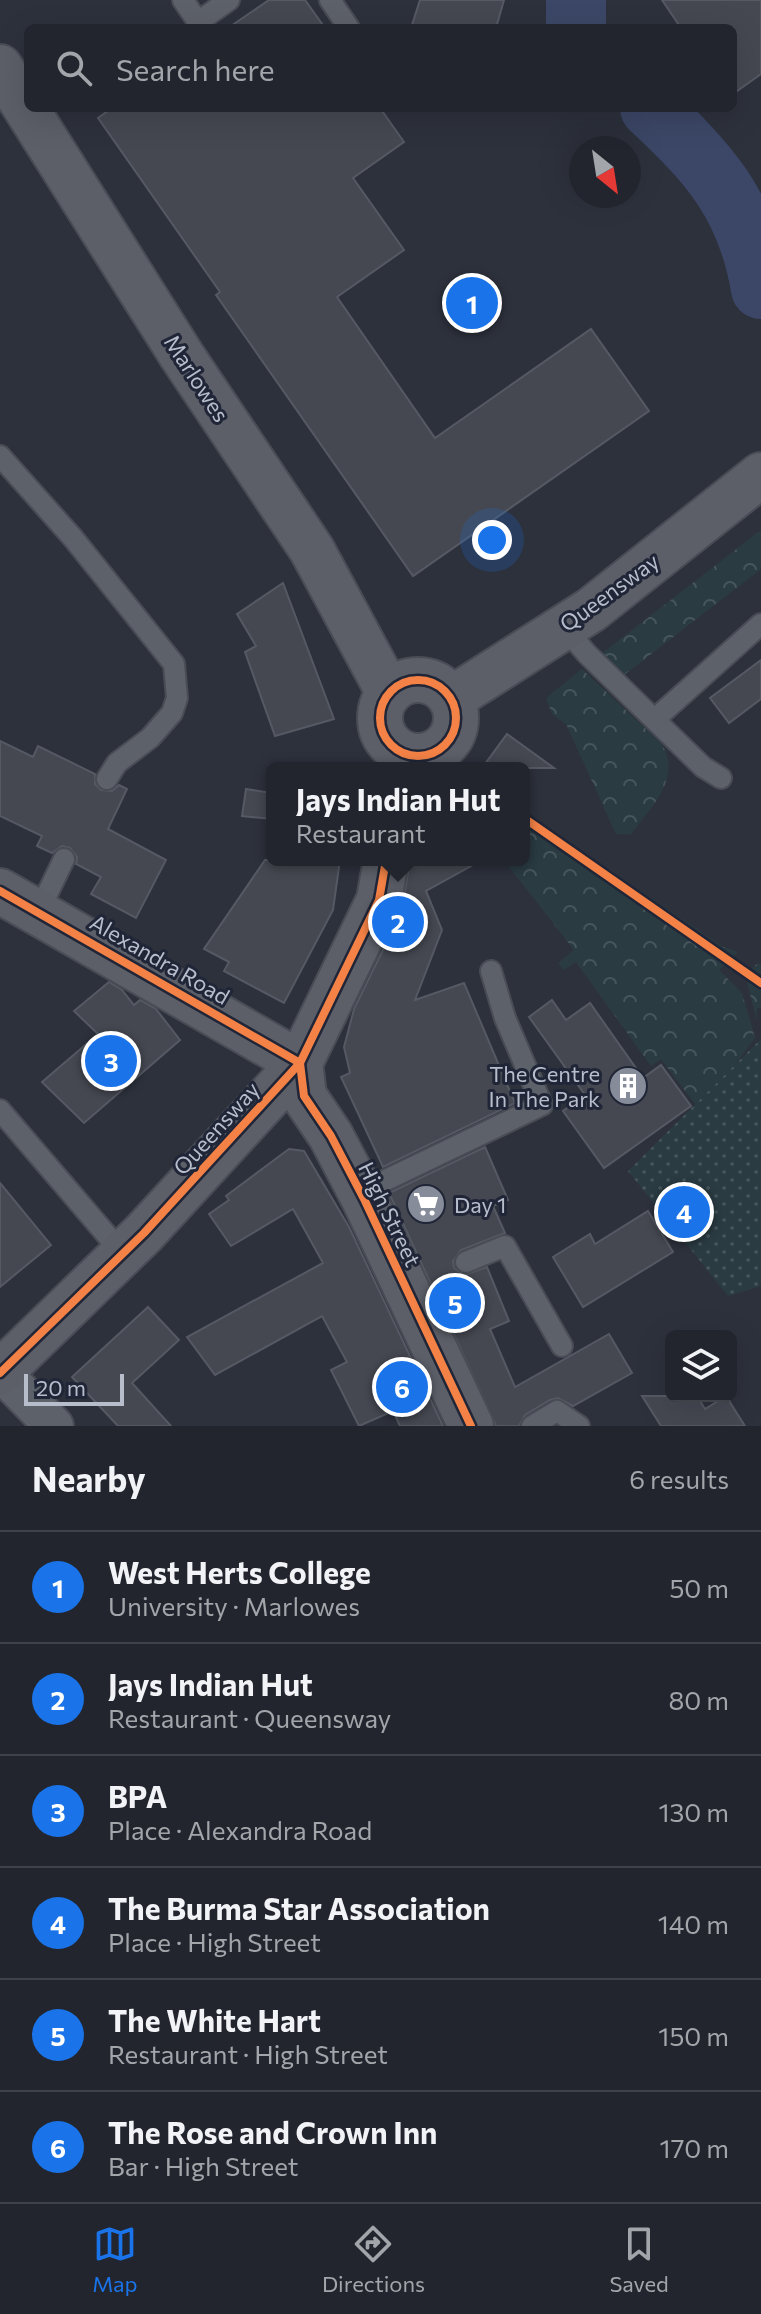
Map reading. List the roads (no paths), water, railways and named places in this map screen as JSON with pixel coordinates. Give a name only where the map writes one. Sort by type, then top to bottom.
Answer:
[{"type":"street","name":"Marlowes","points":[[0,67],[24,105]]},
{"type":"street","name":"Marlowes","points":[[28,112],[182,356],[312,550],[389,693]]},
{"type":"street","name":"Queensway","points":[[451,699],[591,610],[761,475]]},
{"type":"street","points":[[426,681],[444,691],[451,699],[454,727],[445,744],[419,756],[400,760],[381,725],[380,714],[389,693],[406,682],[426,681]]},
{"type":"street","name":"Queensway","points":[[0,1372],[123,1254],[300,1063],[379,900],[385,866]]},
{"type":"street","name":"Alexandra Road","points":[[0,891],[300,1063]]},
{"type":"street","name":"High Street","points":[[300,1063],[304,1096],[417,1283],[471,1426]]},
{"type":"street","points":[[0,1372],[54,1426]]},
{"type":"lane","points":[[183,0],[198,22],[229,0]]},
{"type":"lane","points":[[330,0],[346,24]]},
{"type":"lane","points":[[0,456],[73,538],[174,664],[177,698],[172,713],[150,738],[117,763],[107,779]]},
{"type":"lane","points":[[655,719],[761,624]]},
{"type":"lane","points":[[563,626],[587,654],[703,767],[721,778]]},
{"type":"lane","points":[[39,911],[64,859]]},
{"type":"lane","points":[[361,1192],[542,1105],[505,1018],[491,971]]},
{"type":"lane","points":[[0,1110],[123,1254]]},
{"type":"lane","points":[[466,1262],[505,1246],[562,1346]]},
{"type":"lane","points":[[532,1426],[557,1411],[579,1426]]},
{"type":"waterway","points":[[576,0],[576,24]]},
{"type":"waterway","points":[[654,112],[691,148],[723,188],[746,233],[761,289]]},
{"type":"place","name":"West Herts College","points":[[472,303]]},
{"type":"place","name":"Jays Indian Hut","points":[[398,922]]},
{"type":"place","name":"BPA","points":[[111,1061]]},
{"type":"place","name":"The Centre In The Park","points":[[628,1086]]},
{"type":"place","name":"Day 1","points":[[426,1204]]},
{"type":"place","name":"The Burma Star Association","points":[[684,1212]]},
{"type":"place","name":"The White Hart","points":[[455,1303]]},
{"type":"place","name":"The Rose and Crown Inn","points":[[402,1387]]}]
